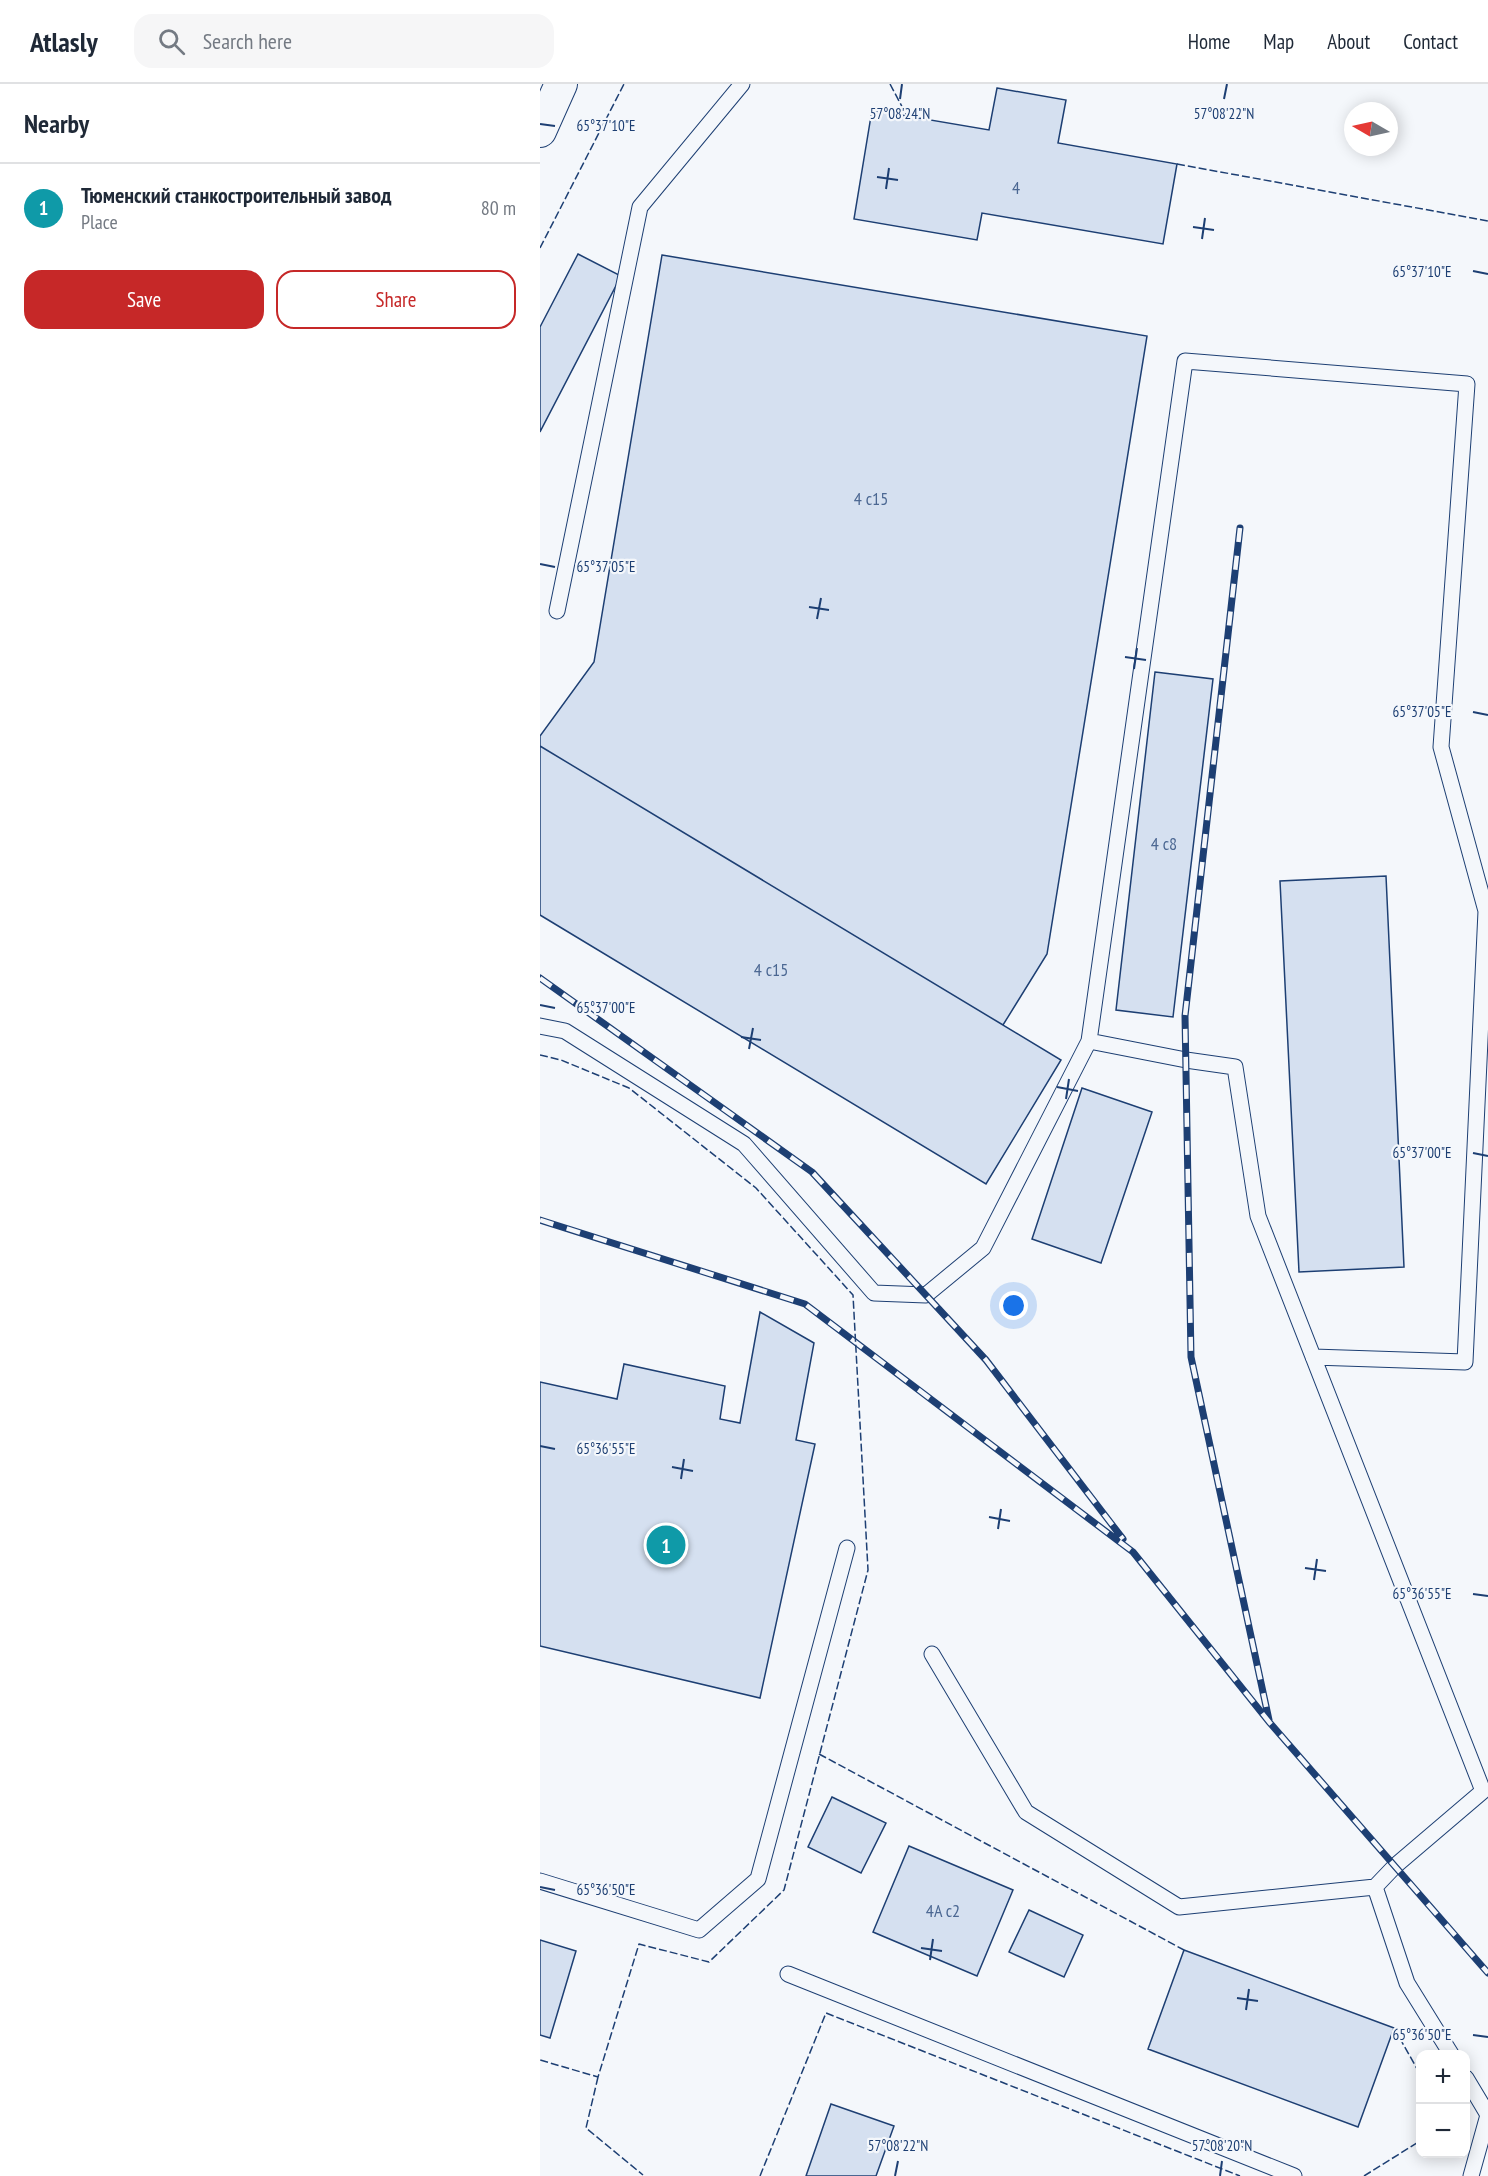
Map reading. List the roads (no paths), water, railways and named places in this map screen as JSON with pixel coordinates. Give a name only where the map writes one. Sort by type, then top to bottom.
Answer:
[{"type":"street","points":[[540,131],[561,84]]},
{"type":"lane","points":[[557,611],[640,207],[742,84]]},
{"type":"lane","points":[[540,1026],[565,1031],[744,1144],[874,1293],[926,1295],[983,1248],[1089,1041],[1185,361],[1467,384],[1441,747],[1486,911],[1465,1362],[1313,1357]]},
{"type":"lane","points":[[932,1654],[1026,1812],[1179,1908],[1375,1887],[1395,1866],[1483,1791],[1258,1216],[1235,1067],[1089,1041]]},
{"type":"lane","points":[[540,1881],[699,1930],[758,1879],[847,1548]]},
{"type":"lane","points":[[1375,1887],[1407,1983],[1448,2050]]},
{"type":"lane","points":[[788,1974],[1294,2176]]},
{"type":"lane","points":[[1470,2085],[1488,2115],[1471,2176]]},
{"type":"railway","points":[[1240,528],[1185,1016],[1191,1357],[1269,1720]]},
{"type":"railway","points":[[540,978],[812,1172],[986,1360],[1123,1539]]},
{"type":"railway","points":[[540,1220],[805,1304],[1133,1552],[1270,1723],[1488,1973]]},
{"type":"place","name":"Тюменский станкостроительный завод","points":[[666,1545]]}]
